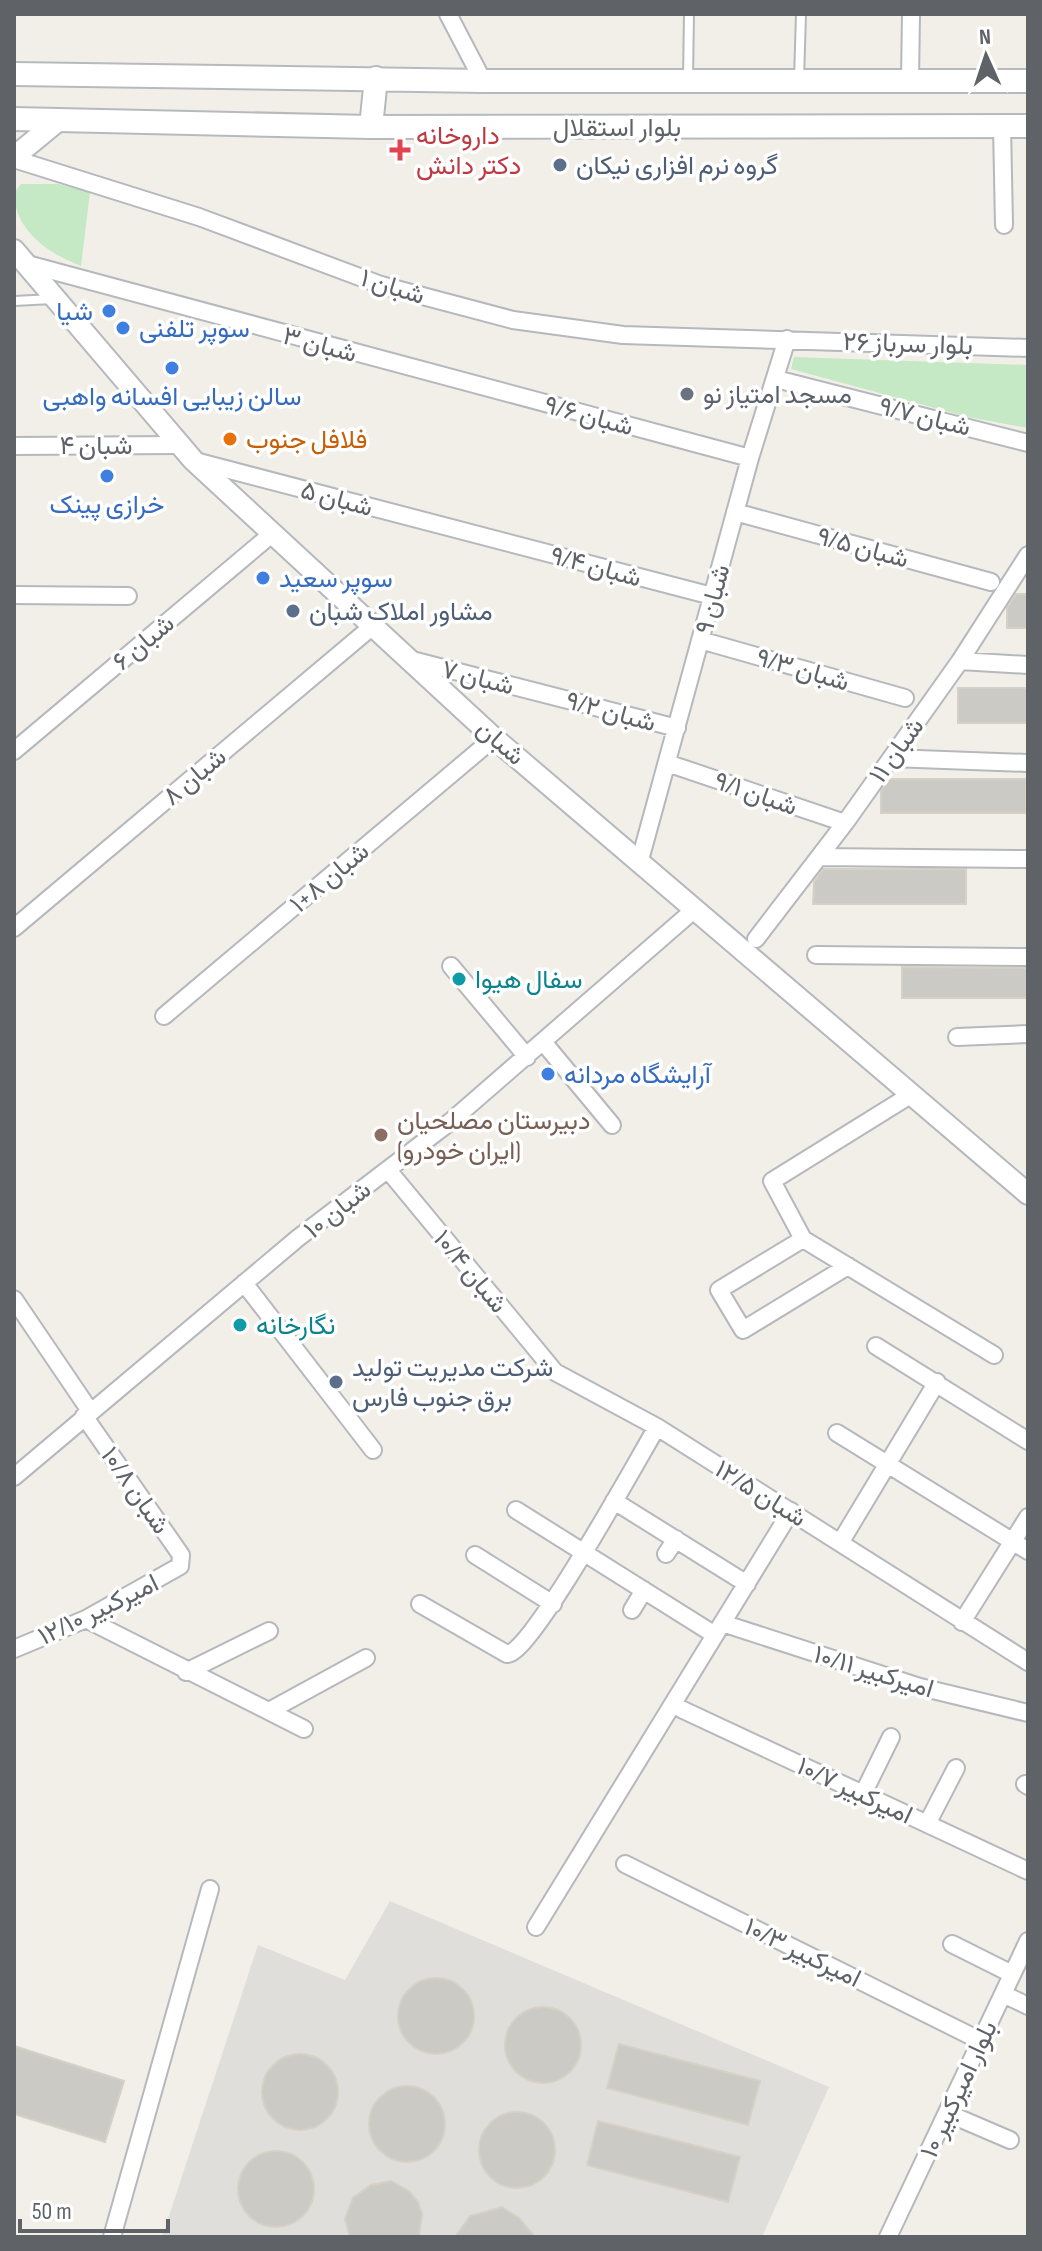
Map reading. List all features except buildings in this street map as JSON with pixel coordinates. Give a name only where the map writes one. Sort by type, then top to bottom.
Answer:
[{"type":"main road","name":"بلوار استقلال","points":[[14,74],[483,81],[1028,81]]},
{"type":"main road","points":[[371,127],[376,78]]},
{"type":"main road","name":"بلوار استقلال","points":[[14,119],[371,127],[1028,126]]},
{"type":"street","points":[[448,14],[483,81]]},
{"type":"street","points":[[910,80],[911,14]]},
{"type":"street","points":[[14,158],[59,120]]},
{"type":"street","points":[[1002,126],[1004,225]]},
{"type":"street","name":"۱ شبان","points":[[14,158],[199,217],[381,285],[513,320],[623,335],[787,339]]},
{"type":"street","name":"شبان","points":[[20,257],[193,460],[494,738],[1028,1194]]},
{"type":"street","name":"۳ شبان","points":[[20,257],[428,373]]},
{"type":"street","name":"۲۶ بلوار سرباز","points":[[787,339],[1028,348]]},
{"type":"street","name":"۹ شبان","points":[[640,860],[750,458],[787,339]]},
{"type":"street","name":"۹/۶ شبان","points":[[428,373],[750,458]]},
{"type":"street","name":"۹/۷ شبان","points":[[776,379],[1028,443]]},
{"type":"street","name":"۴ شبان","points":[[14,446],[178,445]]},
{"type":"street","name":"۵ شبان","points":[[193,460],[481,536]]},
{"type":"street","name":"۹/۵ شبان","points":[[735,512],[991,582]]},
{"type":"street","name":"۶ شبان","points":[[14,751],[273,533]]},
{"type":"street","name":"۹/۴ شبان","points":[[481,536],[712,596]]},
{"type":"street","name":"۱۱ شبان","points":[[756,939],[845,823],[1026,562]]},
{"type":"street","points":[[14,595],[128,596]]},
{"type":"street","name":"۸ شبان","points":[[14,928],[374,625]]},
{"type":"street","name":"۹/۳ شبان","points":[[700,640],[905,698]]},
{"type":"street","name":"۷ شبان","points":[[412,660],[545,694]]},
{"type":"street","points":[[960,661],[1028,665]]},
{"type":"street","name":"۹/۲ شبان","points":[[545,694],[677,728]]},
{"type":"street","name":"۱+۸ شبان","points":[[164,1016],[494,738]]},
{"type":"street","points":[[891,758],[1028,763]]},
{"type":"street","name":"۹/۱ شبان","points":[[667,763],[845,823]]},
{"type":"street","points":[[819,857],[1028,859]]},
{"type":"street","name":"۱۰ شبان","points":[[14,1477],[244,1283],[544,1043],[695,909]]},
{"type":"street","points":[[816,955],[1028,957]]},
{"type":"street","points":[[451,966],[527,1057]]},
{"type":"street","points":[[957,1037],[1028,1034]]},
{"type":"street","points":[[544,1043],[612,1125]]},
{"type":"street","points":[[912,1094],[772,1181],[803,1239],[994,1355]]},
{"type":"street","name":"۱۰/۴ شبان","points":[[388,1170],[555,1372]]},
{"type":"street","points":[[803,1239],[719,1290],[743,1330],[848,1266]]},
{"type":"street","points":[[244,1283],[373,1450]]},
{"type":"street","name":"۱۰/۸ شبان","points":[[14,1299],[181,1555],[180,1566]]},
{"type":"street","points":[[876,1346],[1028,1441]]},
{"type":"street","name":"۱۲/۵ شبان","points":[[555,1372],[657,1427],[1028,1662]]},
{"type":"street","points":[[840,1543],[937,1382]]},
{"type":"street","points":[[420,1604],[513,1655],[553,1604],[657,1427]]},
{"type":"street","points":[[837,1433],[1028,1551]]},
{"type":"street","points":[[614,1501],[671,1547],[747,1584]]},
{"type":"street","name":"۱۰/۱۱ امیرکبیر","points":[[516,1510],[644,1590],[719,1629],[920,1687],[1028,1713]]},
{"type":"street","points":[[536,1927],[791,1511]]},
{"type":"street","points":[[962,1622],[1028,1517]]},
{"type":"street","points":[[475,1555],[553,1604]]},
{"type":"street","name":"۱۲/۱۰ امیرکبیر","points":[[14,1649],[86,1619],[180,1566]]},
{"type":"street","points":[[632,1610],[644,1590]]},
{"type":"street","points":[[86,1619],[304,1729]]},
{"type":"street","points":[[186,1672],[269,1631]]},
{"type":"street","points":[[269,1711],[366,1658]]},
{"type":"street","name":"۱۰/۷ امیرکبیر","points":[[681,1709],[1028,1871]]},
{"type":"street","points":[[863,1794],[891,1737]]},
{"type":"street","points":[[927,1824],[956,1768]]},
{"type":"street","name":"۱۰/۳ امیرکبیر","points":[[625,1864],[981,2041]]},
{"type":"street","points":[[112,2237],[210,1889]]},
{"type":"street","name":"۱۰ بلوار امیرکبیر","points":[[894,2235],[1028,1941]]},
{"type":"street","points":[[952,1944],[1012,1974]]},
{"type":"street","points":[[1003,1994],[1028,2006]]},
{"type":"street","points":[[947,2113],[1010,2140]]},
{"type":"lane","points":[[688,80],[689,14]]},
{"type":"lane","points":[[799,79],[801,14]]},
{"type":"lane","points":[[14,301],[57,299]]},
{"type":"shaded area","points":[[390,1901],[829,2087],[762,2237],[162,2237],[258,1945],[345,1980]]},
{"type":"green space","points":[[21,184],[58,184],[90,192],[81,266],[46,247],[27,229],[20,219],[14,193]]},
{"type":"green space","points":[[794,357],[1028,365],[1028,428],[968,417],[791,369]]},
{"type":"place","name":"داروخانه دکتر دانش","points":[[400,150]]},
{"type":"place","name":"گروه نرم افزاری نیکان","points":[[560,165]]},
{"type":"place","name":"شیا","points":[[109,311]]},
{"type":"place","name":"سوپر تلفنی","points":[[123,328]]},
{"type":"place","name":"سالن زیبایی افسانه واهبی","points":[[172,368]]},
{"type":"place","name":"مسجد امتیاز نو","points":[[687,394]]},
{"type":"place","name":"فلافل جنوب","points":[[230,439]]},
{"type":"place","name":"خرازی پینک","points":[[107,476]]},
{"type":"place","name":"سوپر سعید","points":[[263,578]]},
{"type":"place","name":"مشاور املاک شبان","points":[[293,611]]},
{"type":"place","name":"سفال هیوا","points":[[459,979]]},
{"type":"place","name":"آرایشگاه مردانه","points":[[548,1074]]},
{"type":"place","name":"دبیرستان مصلحیان (ایران خودرو)","points":[[381,1135]]},
{"type":"place","name":"نگارخانه","points":[[240,1325]]},
{"type":"place","name":"شرکت مدیریت تولید برق جنوب فارس","points":[[336,1382]]}]
